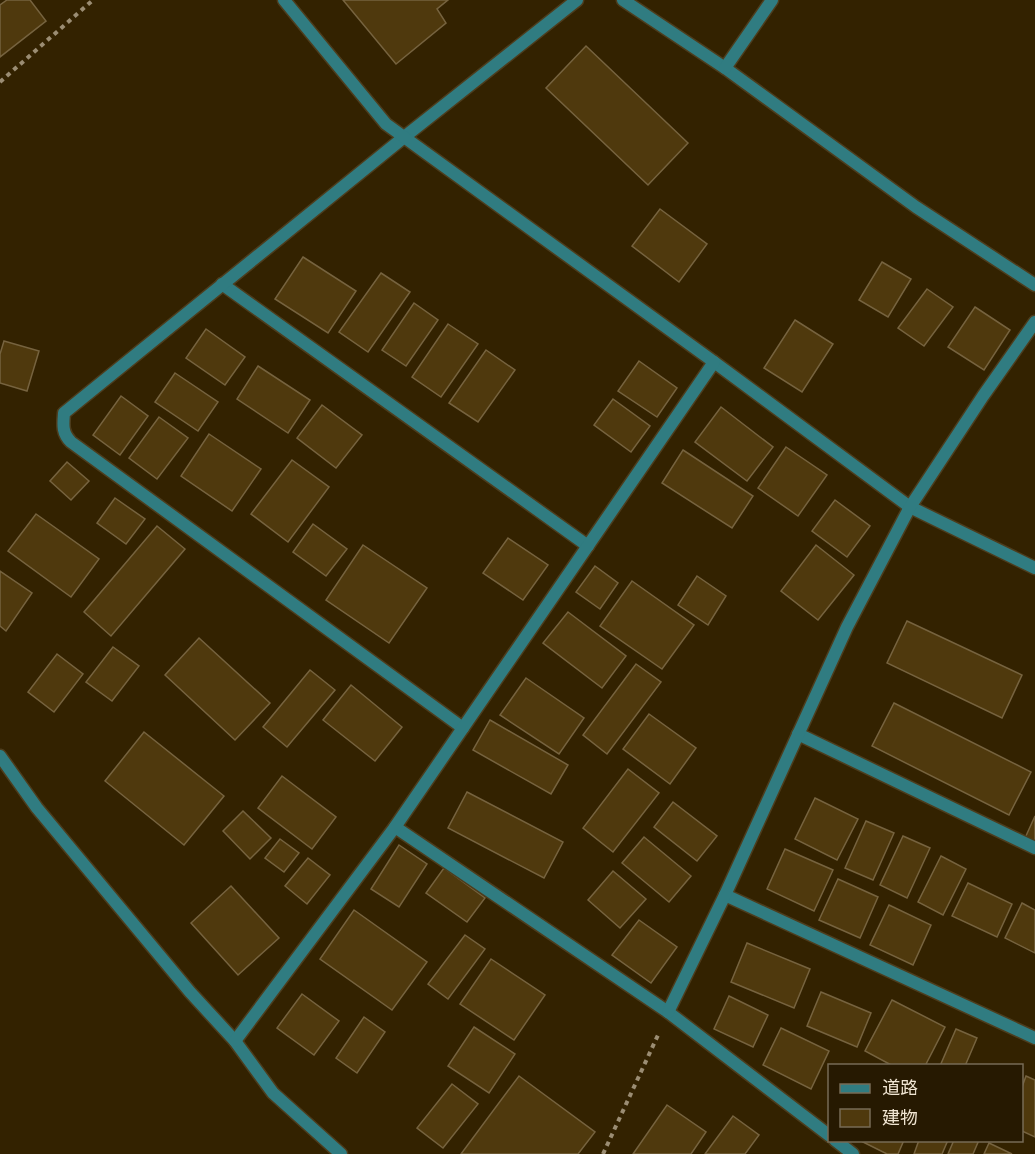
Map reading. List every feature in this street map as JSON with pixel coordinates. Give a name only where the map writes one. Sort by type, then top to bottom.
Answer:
[{"type":"street","points":[[284,0],[386,124],[403,138],[714,362],[910,507],[1035,568]]},
{"type":"street","points":[[463,728],[80,449],[65,435],[64,413],[577,0]]},
{"type":"street","points":[[623,0],[725,68],[916,207],[1035,285]]},
{"type":"street","points":[[725,68],[772,0]]},
{"type":"street","points":[[222,284],[588,546]]},
{"type":"street","points":[[668,1012],[847,627],[910,507],[1035,322]]},
{"type":"street","points":[[235,1041],[395,826],[714,362]]},
{"type":"street","points":[[798,734],[1035,848]]},
{"type":"street","points":[[0,756],[44,817],[190,992],[235,1041],[273,1094],[341,1154]]},
{"type":"street","points":[[395,826],[668,1012],[828,1134]]},
{"type":"street","points":[[724,895],[1035,1038]]},
{"type":"street","points":[[838,1142],[853,1154]]},
{"type":"path","points":[[0,82],[93,0]]},
{"type":"path","points":[[603,1154],[668,1012]]},
{"type":"building","points":[[7,0],[30,0],[46,21],[0,57],[0,5]]},
{"type":"building","points":[[343,0],[448,0],[437,9],[446,23],[396,64]]},
{"type":"building","points":[[586,46],[688,143],[648,185],[546,88]]},
{"type":"building","points":[[660,209],[707,244],[679,282],[632,246]]},
{"type":"building","points":[[303,257],[356,291],[328,333],[275,299]]},
{"type":"building","points":[[882,262],[911,279],[888,317],[859,300]]},
{"type":"building","points":[[381,273],[410,292],[368,352],[339,332]]},
{"type":"building","points":[[927,289],[953,307],[924,346],[898,328]]},
{"type":"building","points":[[414,303],[438,320],[406,366],[382,350]]},
{"type":"building","points":[[975,307],[1010,330],[984,370],[948,347]]},
{"type":"building","points":[[795,320],[833,344],[802,392],[764,368]]},
{"type":"building","points":[[448,324],[478,344],[441,397],[412,377]]},
{"type":"building","points":[[206,329],[245,357],[225,385],[186,358]]},
{"type":"building","points":[[4,341],[39,351],[27,391],[0,383],[0,354]]},
{"type":"building","points":[[486,350],[515,370],[478,422],[449,403]]},
{"type":"building","points":[[639,361],[677,388],[657,417],[618,391]]},
{"type":"building","points":[[258,366],[310,400],[288,433],[237,399]]},
{"type":"building","points":[[175,373],[218,402],[198,431],[155,402]]},
{"type":"building","points":[[121,396],[148,416],[120,455],[93,435]]},
{"type":"building","points":[[613,399],[650,426],[631,452],[594,425]]},
{"type":"building","points":[[322,405],[362,435],[336,468],[297,438]]},
{"type":"building","points":[[721,407],[773,447],[747,481],[695,442]]},
{"type":"building","points":[[159,417],[188,438],[157,479],[129,458]]},
{"type":"building","points":[[209,434],[261,469],[232,511],[181,476]]},
{"type":"building","points":[[786,447],[827,475],[798,516],[758,488]]},
{"type":"building","points":[[683,450],[753,496],[732,528],[662,483]]},
{"type":"building","points":[[292,460],[329,487],[288,542],[251,514]]},
{"type":"building","points":[[67,462],[89,481],[71,500],[50,481]]},
{"type":"building","points":[[115,498],[145,519],[126,544],[97,523]]},
{"type":"building","points":[[835,500],[870,526],[847,557],[812,531]]},
{"type":"building","points":[[36,514],[99,559],[71,597],[8,551]]},
{"type":"building","points":[[313,524],[347,549],[326,576],[293,552]]},
{"type":"building","points":[[157,526],[185,549],[111,636],[84,612]]},
{"type":"building","points":[[508,538],[548,565],[523,600],[483,573]]},
{"type":"building","points":[[363,545],[427,588],[389,643],[326,600]]},
{"type":"building","points":[[816,545],[854,575],[818,620],[781,591]]},
{"type":"building","points":[[595,566],[618,583],[600,609],[576,592]]},
{"type":"building","points":[[0,571],[32,593],[6,631],[0,626]]},
{"type":"building","points":[[697,576],[726,596],[708,625],[678,605]]},
{"type":"building","points":[[632,581],[694,625],[662,669],[600,626]]},
{"type":"building","points":[[568,612],[626,656],[602,688],[543,643]]},
{"type":"building","points":[[907,621],[1022,675],[1002,718],[887,663]]},
{"type":"building","points":[[199,638],[270,703],[235,740],[165,675]]},
{"type":"building","points":[[113,647],[139,666],[112,701],[86,682]]},
{"type":"building","points":[[57,654],[83,674],[54,712],[28,692]]},
{"type":"building","points":[[636,664],[661,682],[607,754],[583,735]]},
{"type":"building","points":[[310,670],[335,690],[287,747],[263,727]]},
{"type":"building","points":[[526,678],[584,718],[559,754],[500,715]]},
{"type":"building","points":[[351,685],[402,727],[375,761],[323,720]]},
{"type":"building","points":[[894,703],[1031,772],[1009,815],[872,746]]},
{"type":"building","points":[[649,714],[696,748],[670,784],[623,749]]},
{"type":"building","points":[[490,720],[568,765],[551,794],[473,750]]},
{"type":"building","points":[[144,732],[224,796],[184,845],[105,781]]},
{"type":"building","points":[[628,769],[659,793],[613,852],[583,828]]},
{"type":"building","points":[[282,776],[336,817],[312,849],[258,808]]},
{"type":"building","points":[[467,792],[563,842],[544,878],[448,828]]},
{"type":"building","points":[[815,798],[858,819],[837,860],[795,839]]},
{"type":"building","points":[[673,802],[717,836],[697,861],[654,827]]},
{"type":"building","points":[[243,811],[271,838],[250,859],[223,831]]},
{"type":"building","points":[[1035,816],[1035,842],[1025,838]]},
{"type":"building","points":[[866,821],[894,833],[873,880],[845,868]]},
{"type":"building","points":[[903,836],[930,848],[907,898],[880,885]]},
{"type":"building","points":[[644,837],[691,876],[669,902],[622,863]]},
{"type":"building","points":[[280,839],[299,853],[284,872],[265,858]]},
{"type":"building","points":[[399,845],[427,864],[399,907],[371,889]]},
{"type":"building","points":[[785,849],[833,870],[814,911],[767,889]]},
{"type":"building","points":[[941,856],[966,869],[943,915],[918,902]]},
{"type":"building","points":[[308,858],[330,875],[307,904],[285,886]]},
{"type":"building","points":[[444,868],[485,898],[467,922],[426,893]]},
{"type":"building","points":[[613,871],[646,899],[620,928],[588,900]]},
{"type":"building","points":[[838,879],[878,897],[860,938],[819,920]]},
{"type":"building","points":[[968,883],[1012,904],[997,937],[952,916]]},
{"type":"building","points":[[231,886],[279,938],[238,975],[191,923]]},
{"type":"building","points":[[1022,903],[1035,910],[1035,953],[1005,938]]},
{"type":"building","points":[[889,905],[931,925],[913,965],[870,945]]},
{"type":"building","points":[[354,910],[427,962],[392,1010],[320,959]]},
{"type":"building","points":[[639,920],[677,947],[651,983],[612,955]]},
{"type":"building","points":[[465,935],[485,949],[448,999],[428,984]]},
{"type":"building","points":[[747,943],[810,969],[794,1008],[731,982]]},
{"type":"building","points":[[491,959],[545,995],[514,1040],[460,1004]]},
{"type":"building","points":[[821,992],[871,1013],[857,1047],[807,1026]]},
{"type":"building","points":[[302,994],[339,1021],[314,1055],[277,1028]]},
{"type":"building","points":[[729,996],[768,1015],[753,1047],[714,1029]]},
{"type":"building","points":[[892,1000],[945,1027],[926,1064],[889,1064],[865,1051]]},
{"type":"building","points":[[364,1017],[385,1032],[357,1073],[336,1058]]},
{"type":"building","points":[[474,1027],[515,1054],[489,1093],[448,1066]]},
{"type":"building","points":[[781,1028],[829,1051],[811,1089],[763,1065]]},
{"type":"building","points":[[956,1029],[977,1038],[966,1064],[941,1064]]},
{"type":"building","points":[[519,1076],[595,1132],[578,1154],[461,1154]]},
{"type":"building","points":[[1026,1076],[1035,1080],[1035,1137],[1023,1131],[1023,1084]]},
{"type":"building","points":[[452,1084],[478,1104],[443,1148],[417,1128]]},
{"type":"building","points":[[667,1105],[706,1132],[691,1154],[633,1154]]},
{"type":"building","points":[[733,1116],[759,1135],[745,1154],[705,1154]]},
{"type":"building","points":[[863,1142],[903,1142],[898,1154],[887,1154]]},
{"type":"building","points":[[918,1142],[947,1142],[942,1154],[914,1154]]},
{"type":"building","points":[[953,1142],[978,1142],[973,1154],[948,1154]]},
{"type":"building","points":[[989,1143],[1012,1154],[984,1154]]}]
